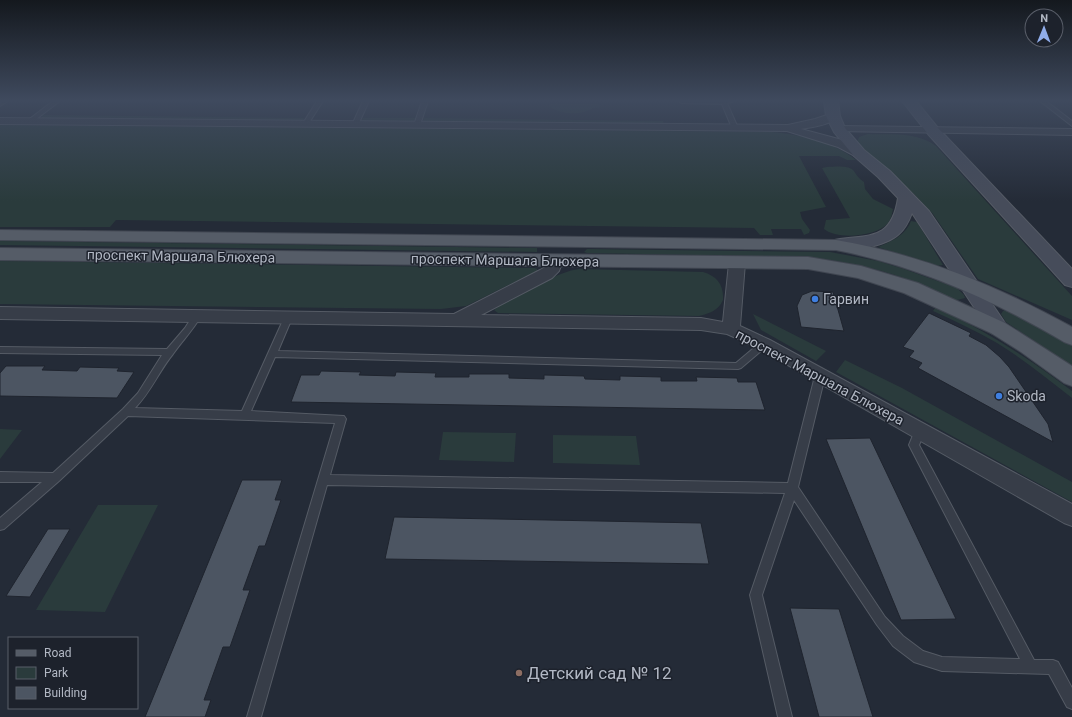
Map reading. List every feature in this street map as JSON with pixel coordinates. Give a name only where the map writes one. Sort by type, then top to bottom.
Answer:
[{"type":"main road","name":"проспект Маршала Блюхера","points":[[0,235],[836,245],[885,254],[971,285],[1042,320],[1072,337]]},
{"type":"main road","points":[[555,241],[555,260]]},
{"type":"main road","name":"проспект Маршала Блюхера","points":[[0,254],[808,263],[862,272],[911,288],[998,328],[1034,350],[1072,377]]},
{"type":"street","points":[[810,134],[829,140],[860,153]]},
{"type":"street","points":[[848,134],[860,153],[906,196],[923,215],[971,285],[998,328]]},
{"type":"street","points":[[936,134],[1072,281]]},
{"type":"street","points":[[836,245],[860,244],[883,237],[893,231],[906,210],[906,196]]},
{"type":"street","points":[[456,320],[546,274],[554,268],[555,260]]},
{"type":"street","points":[[731,328],[737,263]]},
{"type":"street","name":"проспект Маршала Блюхера","points":[[0,313],[701,324],[731,328],[764,344],[1072,516]]},
{"type":"lane","points":[[0,526],[55,478],[126,412],[141,396],[169,352],[188,330],[197,316]]},
{"type":"lane","points":[[245,415],[288,318]]},
{"type":"lane","points":[[272,354],[738,366],[764,344]]},
{"type":"lane","points":[[0,350],[169,352]]},
{"type":"lane","points":[[785,717],[756,595],[792,488],[820,376]]},
{"type":"lane","points":[[126,412],[341,419],[254,717]]},
{"type":"lane","points":[[920,431],[914,445],[1031,667]]},
{"type":"lane","points":[[0,477],[55,478]]},
{"type":"lane","points":[[324,480],[792,488]]},
{"type":"lane","points":[[792,488],[881,621],[898,641],[918,657],[942,664],[1053,667],[1072,702]]},
{"type":"green space","points":[[0,134],[790,134],[805,137],[827,144],[847,153],[856,160],[847,160],[839,156],[799,156],[826,207],[800,212],[802,219],[810,230],[809,233],[804,235],[801,229],[771,229],[773,235],[760,235],[754,228],[116,220],[110,227],[0,227]]},
{"type":"green space","points":[[867,134],[912,136],[928,141],[936,146],[1072,296],[1072,320],[978,279],[933,214],[915,195],[868,154],[857,142],[859,137]]},
{"type":"green space","points":[[844,167],[853,170],[864,182],[865,189],[873,199],[893,209],[888,223],[882,228],[866,234],[847,236],[838,235],[824,229],[826,220],[850,218],[822,168]]},
{"type":"green space","points":[[911,221],[917,222],[943,265],[936,266],[878,247],[902,234]]},
{"type":"green space","points":[[0,241],[537,248],[537,252],[0,245]]},
{"type":"green space","points":[[587,249],[830,252],[878,261],[904,269],[957,288],[965,298],[957,300],[949,298],[887,272],[818,258],[584,252]]},
{"type":"green space","points":[[0,261],[535,268],[537,271],[466,306],[441,309],[0,304]]},
{"type":"green space","points":[[579,269],[703,272],[712,276],[719,282],[723,300],[719,307],[710,313],[699,316],[498,313],[494,310],[527,290],[549,279]]},
{"type":"green space","points":[[936,307],[989,335],[1023,356],[1072,391],[1072,398],[1026,362],[997,343],[933,311]]},
{"type":"green space","points":[[1007,310],[1072,344],[1072,366],[1006,322],[1001,314],[1003,311]]},
{"type":"green space","points":[[753,314],[826,351],[816,361],[761,330]]},
{"type":"green space","points":[[845,360],[902,388],[1072,482],[1072,502],[836,372]]},
{"type":"green space","points":[[0,429],[22,430],[0,459]]},
{"type":"green space","points":[[443,432],[516,433],[514,462],[439,460]]},
{"type":"green space","points":[[553,435],[636,436],[640,465],[553,463]]},
{"type":"green space","points":[[98,505],[158,505],[105,612],[36,610]]},
{"type":"building","points":[[812,291],[833,292],[844,331],[801,327],[797,306],[802,295]]},
{"type":"building","name":"Skoda","points":[[929,313],[971,333],[969,336],[986,345],[1000,357],[1009,367],[1048,424],[1053,442],[918,368],[922,363],[909,357],[914,351],[903,347]]},
{"type":"building","points":[[6,366],[45,366],[42,370],[77,371],[80,367],[119,368],[117,371],[134,372],[117,398],[0,396],[0,373]]},
{"type":"building","points":[[321,371],[361,372],[359,375],[395,376],[396,372],[436,373],[435,377],[469,377],[469,374],[509,374],[509,378],[544,379],[544,375],[584,376],[585,379],[620,380],[620,376],[661,377],[661,381],[697,381],[696,377],[737,378],[738,382],[756,382],[765,410],[291,402],[301,375],[319,375]]},
{"type":"building","points":[[870,438],[956,619],[901,620],[826,439]]},
{"type":"building","points":[[242,480],[282,480],[275,500],[281,500],[265,546],[259,546],[243,590],[250,590],[230,647],[223,647],[204,700],[211,700],[205,717],[145,717]]},
{"type":"building","points":[[394,517],[701,523],[709,564],[385,559]]},
{"type":"building","points":[[48,529],[70,529],[30,597],[6,596]]},
{"type":"building","points":[[790,608],[839,609],[873,717],[819,717]]},
{"type":"place","name":"Гарвин","points":[[815,299]]},
{"type":"place","name":"Skoda","points":[[999,396]]},
{"type":"place","name":"Детский сад № 12","points":[[519,673]]}]
